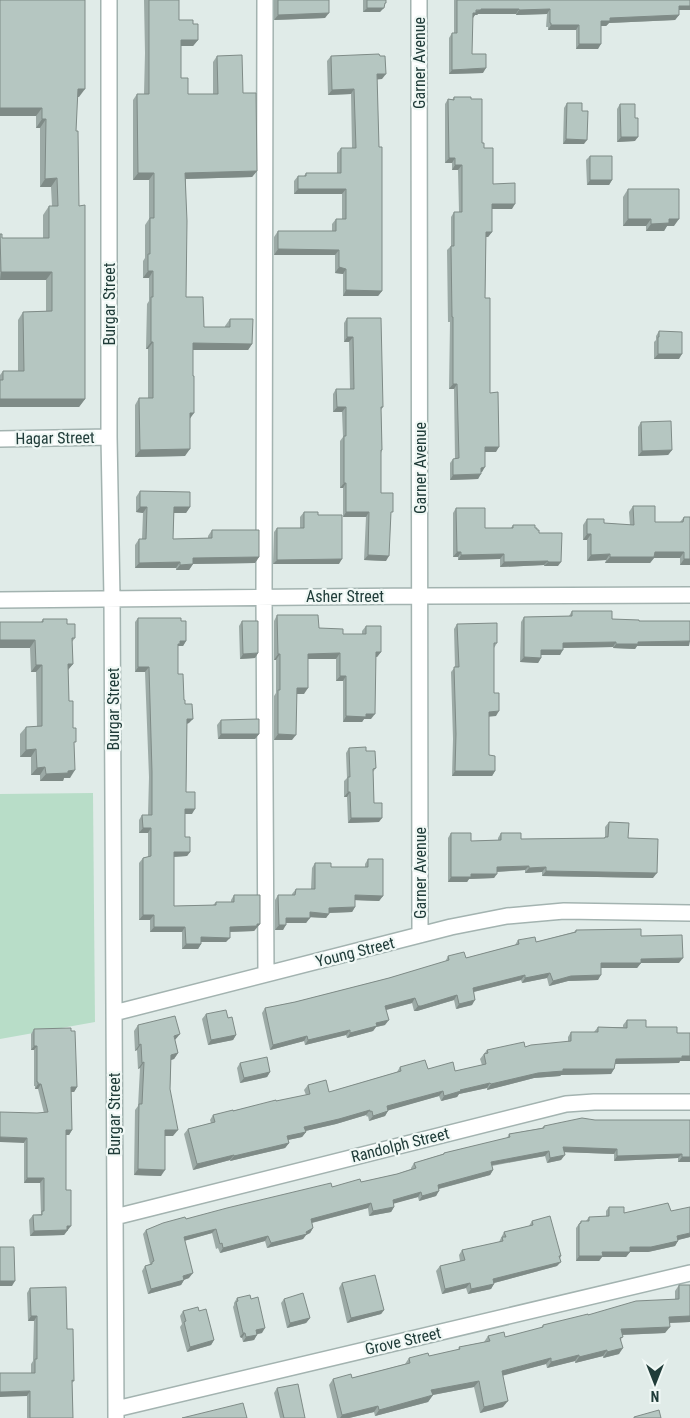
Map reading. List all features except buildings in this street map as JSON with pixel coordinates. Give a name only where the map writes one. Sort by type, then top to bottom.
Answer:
[{"type":"street","name":"Burgar Street","points":[[109,0],[109,438],[112,598],[116,1413]]},
{"type":"street","points":[[265,0],[264,597],[266,974]]},
{"type":"street","name":"Garner Avenue","points":[[419,0],[420,935]]},
{"type":"street","name":"Hagar Street","points":[[0,439],[109,438]]},
{"type":"street","name":"Asher Street","points":[[0,600],[690,595]]},
{"type":"street","name":"Young Street","points":[[114,1013],[420,935],[488,920],[534,913],[564,911],[690,913]]},
{"type":"street","name":"Randolph Street","points":[[115,1217],[566,1104],[594,1102],[690,1102]]},
{"type":"street","name":"Grove Street","points":[[116,1413],[690,1273]]},
{"type":"green space","points":[[93,793],[95,1022],[0,1039],[0,794]]}]
